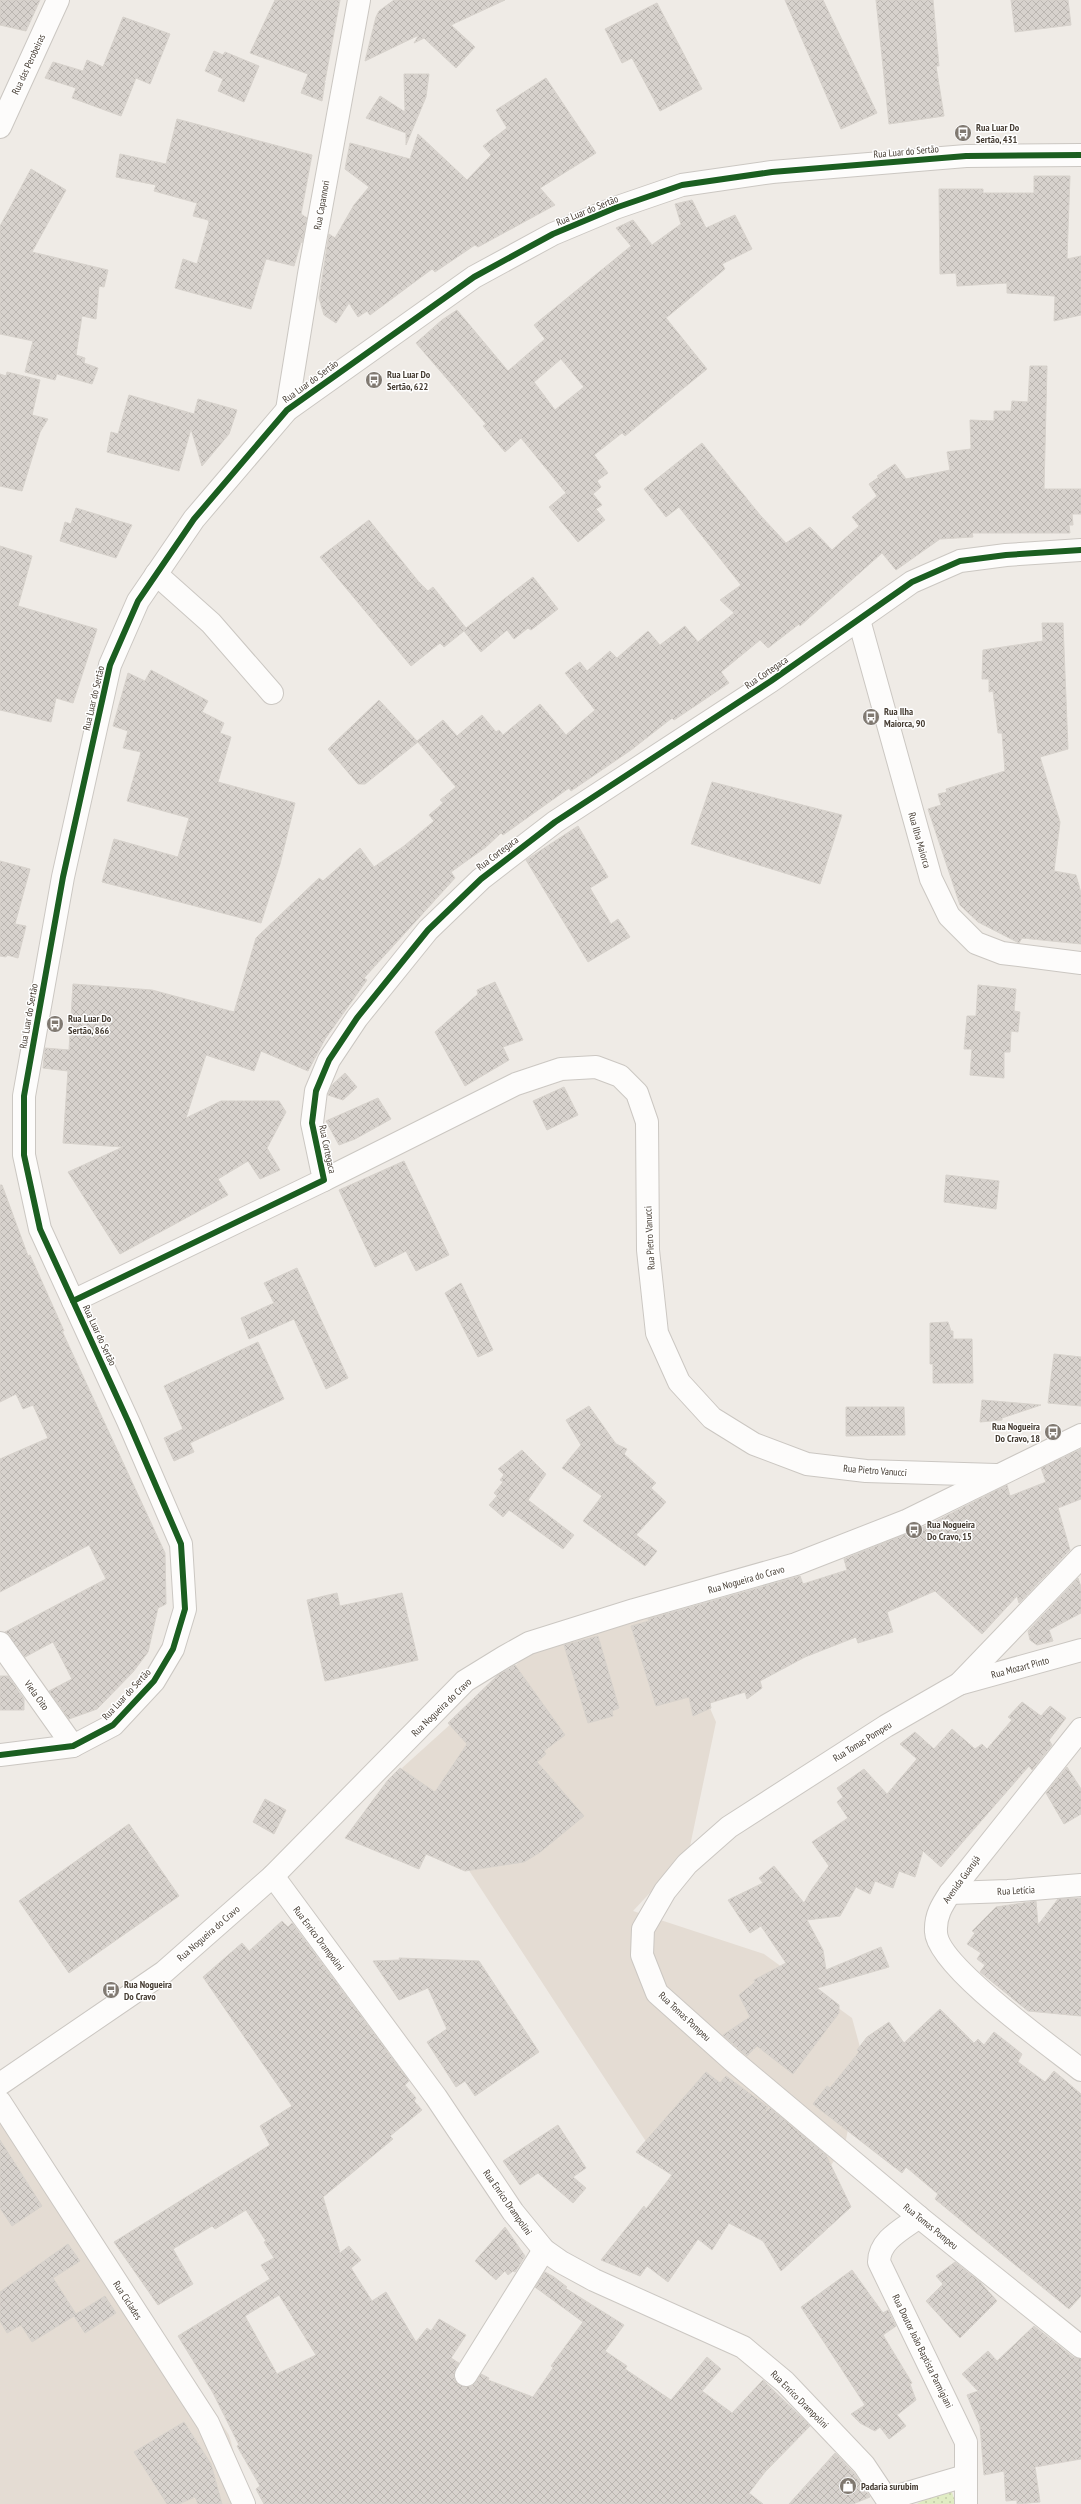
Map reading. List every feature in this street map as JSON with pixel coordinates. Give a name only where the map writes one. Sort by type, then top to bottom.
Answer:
[{"type":"street","name":"Rua das Perobeiras","points":[[0,127],[58,0]]},
{"type":"street","name":"Rua Capannori","points":[[287,410],[309,274],[359,0]]},
{"type":"street","name":"Rua Luar do Sertão","points":[[0,1755],[73,1746],[113,1725],[154,1681],[173,1649],[185,1609],[181,1544],[128,1421],[40,1229],[24,1155],[24,1096],[63,878],[110,665],[138,601],[156,574],[194,519],[287,410],[474,277],[553,234],[615,208],[682,185],[772,172],[966,156],[1081,155]]},
{"type":"street","name":"Rua Cortegaca","points":[[73,1301],[324,1180],[312,1123],[319,1084],[329,1060],[357,1018],[428,930],[481,879],[556,822],[771,681],[912,582],[960,561],[1006,555],[1081,550]]},
{"type":"street","points":[[156,574],[211,623],[272,693]]},
{"type":"street","name":"Rua Ilha Maiorca","points":[[859,620],[931,878],[949,916],[976,943],[1002,953],[1081,963]]},
{"type":"street","name":"Rua Pietro Vanucci","points":[[324,1180],[516,1084],[561,1069],[596,1068],[620,1076],[637,1093],[647,1122],[648,1250],[657,1333],[679,1382],[712,1418],[754,1444],[807,1464],[866,1470],[997,1475]]},
{"type":"street","name":"Rua Nogueira do Cravo","points":[[0,2084],[164,1972],[272,1876],[465,1681],[529,1643],[634,1610],[796,1564],[906,1522],[997,1475],[1081,1435]]},
{"type":"street","name":"Rua Tomas Pompeu","points":[[1081,1557],[959,1684],[886,1726],[729,1827],[687,1864],[665,1891],[644,1929],[642,1942],[642,1955],[657,1992],[732,2060],[919,2217],[1081,2347]]},
{"type":"street","name":"Viela Oito","points":[[0,1643],[73,1746]]},
{"type":"street","name":"Rua Mozart Pinto","points":[[959,1684],[1081,1650]]},
{"type":"street","name":"Avenida Guarujá","points":[[1081,1729],[950,1892],[938,1910],[936,1933],[943,1951],[964,1976],[1081,2070]]},
{"type":"street","name":"Rua Enrico Drampolini","points":[[272,1876],[436,2097],[513,2212],[544,2250],[561,2262],[594,2280],[743,2347],[785,2382],[859,2459],[888,2501]]},
{"type":"street","name":"Rua Letícia","points":[[950,1892],[1008,1891],[1081,1885]]},
{"type":"street","name":"Rua Ciclades","points":[[0,2102],[208,2423],[244,2504]]},
{"type":"street","name":"Rua Doutor João Baptista Parmigiani","points":[[919,2217],[886,2242],[879,2252],[879,2262],[966,2442],[966,2504]]},
{"type":"street","points":[[466,2375],[544,2250]]},
{"type":"street","points":[[888,2501],[965,2476]]},
{"type":"shaded area","points":[[665,1606],[716,1722],[689,1851],[633,1911],[764,1954],[852,2018],[863,2058],[845,2144],[785,2235],[660,2163],[402,1768],[536,1647]]},
{"type":"shaded area","points":[[0,2087],[229,2435],[248,2504],[0,2504]]},
{"type":"green space","points":[[949,2484],[956,2504],[917,2504]]},
{"type":"building","points":[[0,0],[40,0],[26,31],[0,25]]},
{"type":"building","points":[[275,0],[340,0],[325,81],[323,80],[325,82],[322,101],[301,93],[308,74],[250,53]]},
{"type":"building","points":[[394,0],[505,0],[451,25],[475,47],[456,68],[424,38],[414,43],[419,35],[365,61],[376,17],[379,11]]},
{"type":"building","points":[[785,0],[823,0],[877,113],[841,129]]},
{"type":"building","points":[[876,0],[933,0],[939,66],[936,66],[944,116],[889,124]]},
{"type":"building","points":[[1011,0],[1068,0],[1071,25],[1015,32]]},
{"type":"building","points":[[657,3],[702,89],[660,111],[632,58],[622,63],[605,29]]},
{"type":"building","points":[[123,17],[170,34],[150,84],[136,78],[121,116],[72,98],[76,88],[45,78],[53,62],[83,71],[87,60],[103,67]]},
{"type":"building","points":[[214,51],[223,55],[225,52],[259,66],[244,102],[218,91],[223,79],[205,71]]},
{"type":"building","points":[[404,74],[429,74],[426,97],[406,145],[406,133],[366,118],[380,96],[405,112]]},
{"type":"building","points":[[546,78],[596,153],[540,188],[555,205],[478,247],[475,245],[435,272],[432,269],[370,315],[367,311],[358,317],[349,303],[336,323],[324,315],[319,298],[329,234],[335,238],[354,205],[369,187],[345,169],[350,143],[410,159],[418,134],[467,180],[491,155],[483,146],[507,128],[496,110]]},
{"type":"building","points":[[177,119],[312,155],[301,214],[307,218],[302,243],[301,242],[294,266],[266,259],[251,309],[175,288],[183,259],[197,264],[209,222],[208,220],[193,216],[197,203],[154,191],[156,185],[116,177],[120,154],[166,164]]},
{"type":"building","points":[[31,169],[66,190],[32,252],[108,270],[104,287],[99,286],[96,319],[82,316],[76,355],[85,358],[84,363],[98,368],[92,384],[57,374],[55,380],[25,372],[33,341],[0,334],[0,226]]},
{"type":"building","points":[[1034,176],[1070,176],[1067,259],[1081,256],[1081,315],[1054,321],[1055,296],[1007,293],[1007,283],[957,286],[956,273],[940,274],[939,189],[983,189],[983,193],[1034,193]]},
{"type":"building","points":[[692,200],[706,228],[735,215],[752,249],[722,264],[725,269],[666,318],[707,369],[625,436],[622,433],[594,455],[608,473],[597,481],[601,487],[593,494],[602,505],[596,509],[605,520],[578,542],[549,507],[566,493],[521,438],[505,452],[483,426],[486,424],[416,343],[442,320],[457,310],[508,371],[545,339],[534,325],[631,246],[616,228],[633,220],[652,245],[681,224],[675,204]],"holes":[[[561,359],[584,387],[555,410],[534,382]]]},
{"type":"building","points":[[1030,366],[1047,366],[1044,489],[1081,489],[1081,514],[1072,514],[1073,525],[1069,525],[1070,533],[972,533],[973,537],[940,539],[896,570],[882,553],[800,626],[799,624],[768,648],[760,640],[721,672],[729,683],[674,720],[672,718],[631,750],[571,791],[569,788],[503,835],[501,833],[486,847],[451,872],[455,878],[364,978],[367,980],[325,1039],[308,1071],[261,1051],[254,1071],[206,1055],[186,1118],[221,1101],[279,1101],[286,1112],[267,1148],[280,1170],[260,1179],[248,1161],[218,1179],[228,1195],[120,1254],[68,1172],[123,1147],[63,1143],[68,1071],[43,1068],[45,1048],[69,1050],[73,984],[152,990],[234,1012],[256,938],[319,878],[323,881],[360,848],[374,867],[404,846],[434,821],[429,815],[443,803],[440,800],[456,787],[418,742],[365,784],[358,784],[328,749],[379,700],[417,741],[443,720],[457,736],[482,715],[496,732],[499,730],[503,735],[540,704],[566,735],[595,710],[565,673],[580,662],[587,671],[610,651],[617,658],[648,631],[660,645],[685,626],[698,642],[734,613],[720,600],[741,585],[679,507],[666,517],[644,489],[702,443],[760,515],[786,543],[810,527],[832,550],[859,526],[852,517],[877,496],[869,484],[879,477],[877,476],[895,464],[906,479],[950,470],[947,452],[971,449],[970,420],[994,421],[994,411],[1011,411],[1012,401],[1028,402]]},
{"type":"building","points":[[7,372],[40,380],[32,415],[48,419],[40,432],[22,491],[0,486],[0,374],[6,376]]},
{"type":"building","points":[[129,395],[194,414],[198,399],[237,410],[229,434],[202,466],[191,429],[179,471],[107,452],[111,432],[118,434]]},
{"type":"building","points":[[76,508],[132,525],[116,558],[60,541],[65,522],[71,524]]},
{"type":"building","points":[[369,520],[418,581],[428,591],[433,587],[466,628],[533,577],[558,609],[531,630],[528,628],[514,639],[507,630],[481,652],[464,631],[444,647],[440,643],[411,666],[320,557]]},
{"type":"building","points":[[0,546],[32,556],[18,606],[97,629],[73,703],[56,698],[51,722],[0,710]]},
{"type":"building","points":[[1042,623],[1063,623],[1068,749],[1040,757],[1060,822],[1054,871],[1076,875],[1081,893],[1081,944],[1022,938],[1019,943],[978,922],[960,905],[928,809],[941,805],[938,794],[947,792],[946,789],[1005,771],[1002,733],[998,733],[993,691],[989,692],[989,679],[982,679],[983,650],[1043,641]]},
{"type":"building","points":[[151,670],[208,701],[202,712],[224,723],[220,733],[231,737],[218,782],[295,803],[280,864],[261,923],[102,882],[114,839],[178,857],[189,818],[127,801],[141,752],[123,748],[128,731],[113,726],[128,673],[145,681]]},
{"type":"building","points":[[712,782],[842,815],[820,884],[691,844]]},
{"type":"building","points":[[578,826],[608,877],[590,888],[611,924],[618,919],[630,937],[588,962],[526,860]]},
{"type":"building","points":[[0,861],[30,869],[15,924],[26,926],[18,958],[7,955],[6,957],[0,956]]},
{"type":"building","points":[[495,982],[523,1040],[503,1047],[509,1060],[465,1086],[435,1032],[478,994],[477,990]]},
{"type":"building","points":[[978,985],[1016,989],[1014,1011],[1020,1012],[1018,1032],[1011,1031],[1010,1052],[1004,1052],[1004,1078],[970,1075],[972,1049],[964,1049],[967,1016],[976,1016]]},
{"type":"building","points":[[345,1073],[357,1087],[343,1100],[328,1095],[332,1085]]},
{"type":"building","points":[[564,1087],[578,1115],[547,1130],[533,1101]]},
{"type":"building","points":[[378,1098],[391,1119],[355,1139],[339,1145],[326,1121]]},
{"type":"building","points":[[404,1161],[449,1255],[416,1271],[406,1251],[375,1267],[339,1190]]},
{"type":"building","points":[[946,1175],[999,1181],[996,1209],[944,1202]]},
{"type":"building","points":[[0,1185],[2,1185],[28,1256],[30,1255],[64,1331],[62,1331],[165,1553],[166,1604],[158,1608],[148,1652],[133,1672],[97,1709],[69,1719],[49,1691],[72,1679],[53,1642],[25,1657],[5,1632],[106,1579],[89,1545],[0,1592],[0,1459],[48,1438],[33,1405],[23,1409],[16,1394],[0,1402]]},
{"type":"building","points":[[297,1268],[348,1378],[326,1389],[294,1319],[249,1339],[241,1318],[274,1303],[264,1283]]},
{"type":"building","points":[[461,1283],[493,1350],[478,1357],[445,1293]]},
{"type":"building","points":[[948,1322],[951,1331],[953,1331],[953,1339],[972,1339],[973,1383],[933,1383],[933,1364],[930,1364],[930,1323]]},
{"type":"building","points":[[258,1342],[284,1399],[190,1443],[194,1452],[174,1461],[164,1438],[183,1429],[164,1386]]},
{"type":"building","points":[[1054,1354],[1081,1357],[1081,1406],[1048,1403]]},
{"type":"building","points":[[982,1400],[1041,1405],[1002,1418],[1002,1420],[980,1422]]},
{"type":"building","points":[[589,1406],[616,1444],[627,1449],[624,1454],[656,1483],[651,1488],[666,1502],[636,1535],[657,1551],[645,1566],[583,1521],[602,1496],[562,1468],[581,1445],[566,1420]]},
{"type":"building","points":[[846,1407],[904,1407],[905,1435],[846,1436]]},
{"type":"building","points":[[1081,1449],[1081,1499],[1058,1508],[1070,1550],[1019,1603],[1017,1596],[982,1634],[935,1591],[887,1612],[893,1632],[858,1643],[856,1637],[805,1657],[760,1681],[762,1688],[747,1699],[745,1692],[710,1703],[711,1708],[693,1716],[689,1697],[656,1706],[631,1626],[649,1621],[648,1619],[800,1576],[803,1584],[847,1570],[844,1559],[926,1526],[1007,1485],[1010,1496],[1046,1482],[1041,1468]]},
{"type":"building","points":[[522,1450],[546,1474],[528,1500],[574,1535],[563,1549],[509,1510],[503,1517],[489,1505],[497,1496],[494,1493],[503,1482],[500,1480],[504,1475],[498,1469]]},
{"type":"building","points":[[1078,1578],[1081,1587],[1081,1613],[1049,1630],[1053,1641],[1037,1645],[1030,1640],[1028,1631]]},
{"type":"building","points":[[337,1593],[340,1606],[402,1593],[418,1660],[325,1681],[307,1600]]},
{"type":"building","points":[[598,1636],[619,1708],[612,1711],[613,1716],[588,1723],[564,1645]]},
{"type":"building","points":[[515,1665],[565,1735],[544,1751],[546,1754],[537,1762],[584,1816],[539,1853],[524,1862],[465,1871],[426,1854],[419,1869],[345,1838],[388,1780],[400,1768],[435,1792],[467,1744],[448,1723],[498,1675]]},
{"type":"building","points":[[0,1676],[8,1676],[24,1699],[24,1710],[0,1710]]},
{"type":"building","points":[[1022,1702],[1041,1716],[1050,1706],[1066,1718],[1049,1740],[1052,1745],[1032,1770],[1029,1766],[941,1867],[923,1851],[915,1877],[899,1871],[893,1888],[875,1881],[870,1894],[856,1887],[840,1916],[807,1920],[823,1950],[826,1970],[881,1947],[889,1967],[817,1988],[839,2005],[839,2013],[793,2074],[757,2046],[747,2056],[723,2035],[750,2017],[739,1995],[755,1982],[754,1980],[786,1963],[761,1926],[750,1933],[728,1900],[763,1883],[759,1878],[774,1866],[804,1903],[812,1889],[829,1866],[812,1842],[848,1818],[837,1802],[843,1797],[837,1788],[864,1769],[887,1794],[917,1759],[900,1744],[915,1732],[934,1749],[952,1729],[975,1749],[982,1744],[987,1749],[1012,1720],[1008,1717]]},
{"type":"building","points":[[1067,1767],[1081,1789],[1081,1814],[1064,1824],[1046,1793]]},
{"type":"building","points":[[265,1799],[286,1810],[274,1834],[253,1822]]},
{"type":"building","points":[[129,1824],[179,1896],[69,1973],[19,1901]]},
{"type":"building","points":[[1081,1898],[1081,2016],[1028,2011],[980,1972],[985,1965],[977,1959],[981,1953],[967,1944],[975,1933],[972,1931],[996,1907],[1036,1901],[1038,1925],[1058,1899]]},
{"type":"building","points":[[282,1921],[288,1927],[292,1923],[409,2081],[405,2085],[416,2098],[414,2101],[422,2110],[390,2136],[393,2139],[323,2197],[340,2253],[349,2246],[361,2260],[351,2268],[372,2301],[386,2292],[416,2342],[427,2328],[431,2331],[439,2319],[466,2335],[451,2358],[459,2363],[454,2374],[455,2381],[465,2387],[472,2386],[481,2374],[489,2378],[488,2380],[533,2397],[553,2368],[551,2366],[583,2322],[535,2287],[545,2272],[567,2287],[565,2288],[624,2325],[605,2351],[627,2366],[625,2369],[671,2400],[707,2357],[721,2369],[702,2391],[732,2413],[763,2380],[810,2426],[765,2472],[749,2493],[763,2504],[264,2504],[256,2489],[260,2486],[237,2446],[239,2445],[213,2393],[178,2336],[270,2279],[261,2265],[274,2258],[264,2242],[266,2241],[246,2210],[215,2229],[212,2226],[173,2249],[193,2284],[158,2305],[114,2242],[270,2145],[260,2126],[292,2106],[203,1977],[242,1943],[249,1951]],"holes":[[[279,2295],[316,2355],[277,2374],[245,2316]]]},
{"type":"building","points":[[399,1958],[479,1961],[539,2052],[475,2096],[465,2081],[456,2087],[427,2042],[447,2029],[428,1988],[399,2000],[373,1961],[400,1960]]},
{"type":"building","points":[[940,2009],[974,2043],[978,2039],[984,2045],[994,2032],[1022,2054],[1018,2062],[1045,2082],[1054,2071],[1081,2094],[1081,2296],[1069,2309],[935,2199],[938,2194],[906,2167],[902,2173],[813,2104],[827,2086],[830,2088],[859,2052],[857,2050],[867,2037],[889,2022],[904,2043]]},
{"type":"building","points":[[706,2072],[720,2083],[726,2076],[768,2107],[763,2114],[770,2108],[826,2155],[851,2207],[781,2271],[763,2241],[729,2223],[712,2250],[698,2239],[668,2282],[647,2266],[640,2276],[601,2260],[644,2206],[646,2209],[672,2175],[636,2152]]},
{"type":"building","points":[[558,2125],[586,2168],[573,2177],[586,2188],[573,2203],[538,2173],[520,2185],[503,2161]]},
{"type":"building","points":[[0,2140],[42,2206],[12,2226],[0,2208]]},
{"type":"building","points":[[505,2227],[525,2256],[515,2272],[513,2271],[508,2275],[505,2271],[496,2280],[475,2261]]},
{"type":"building","points":[[68,2244],[80,2261],[53,2278],[76,2314],[105,2296],[116,2313],[85,2333],[74,2316],[32,2342],[21,2325],[7,2333],[0,2321],[0,2292]]},
{"type":"building","points":[[955,2262],[980,2282],[997,2301],[960,2338],[926,2301],[943,2284],[936,2276]]},
{"type":"building","points":[[852,2270],[883,2313],[888,2310],[896,2326],[883,2335],[912,2383],[910,2384],[916,2400],[897,2415],[906,2426],[889,2439],[880,2427],[875,2431],[860,2423],[851,2414],[865,2405],[801,2307]]},
{"type":"building","points":[[1034,2326],[1073,2357],[1081,2359],[1081,2459],[1035,2467],[1040,2502],[1017,2504],[1017,2500],[1006,2501],[1004,2471],[984,2475],[980,2426],[967,2395],[978,2391],[962,2374],[988,2351],[997,2361]]},
{"type":"building","points":[[184,2422],[211,2464],[222,2504],[198,2504],[195,2497],[179,2504],[167,2504],[134,2452]]},
{"type":"building","points":[[835,2453],[854,2473],[870,2497],[853,2504],[789,2504]]},
{"type":"cycle path","points":[[0,1755],[73,1746],[113,1725],[154,1681],[173,1649],[185,1609],[181,1544],[128,1421],[40,1229],[24,1155],[24,1096],[63,877],[110,665],[138,601],[194,519],[287,410],[474,277],[553,234],[615,208],[682,185],[772,172],[966,156],[1081,155]]},
{"type":"cycle path","points":[[73,1301],[324,1180],[312,1123],[316,1091],[329,1060],[357,1018],[428,930],[481,879],[555,822],[771,681],[912,582],[960,561],[1006,555],[1081,550]]},
{"type":"place","name":"Rua Luar Do Sertão, 431","points":[[963,133]]},
{"type":"place","name":"Rua Luar Do Sertão, 622","points":[[374,380]]},
{"type":"place","name":"Rua Ilha Maiorca, 90","points":[[871,717]]},
{"type":"place","name":"Rua Luar Do Sertão, 866","points":[[55,1024]]},
{"type":"place","name":"Rua Nogueira Do Cravo, 18","points":[[1053,1432]]},
{"type":"place","name":"Rua Nogueira Do Cravo, 15","points":[[914,1530]]},
{"type":"place","name":"Rua Nogueira Do Cravo","points":[[111,1990]]},
{"type":"place","name":"Padaria surubim","points":[[848,2486]]}]
